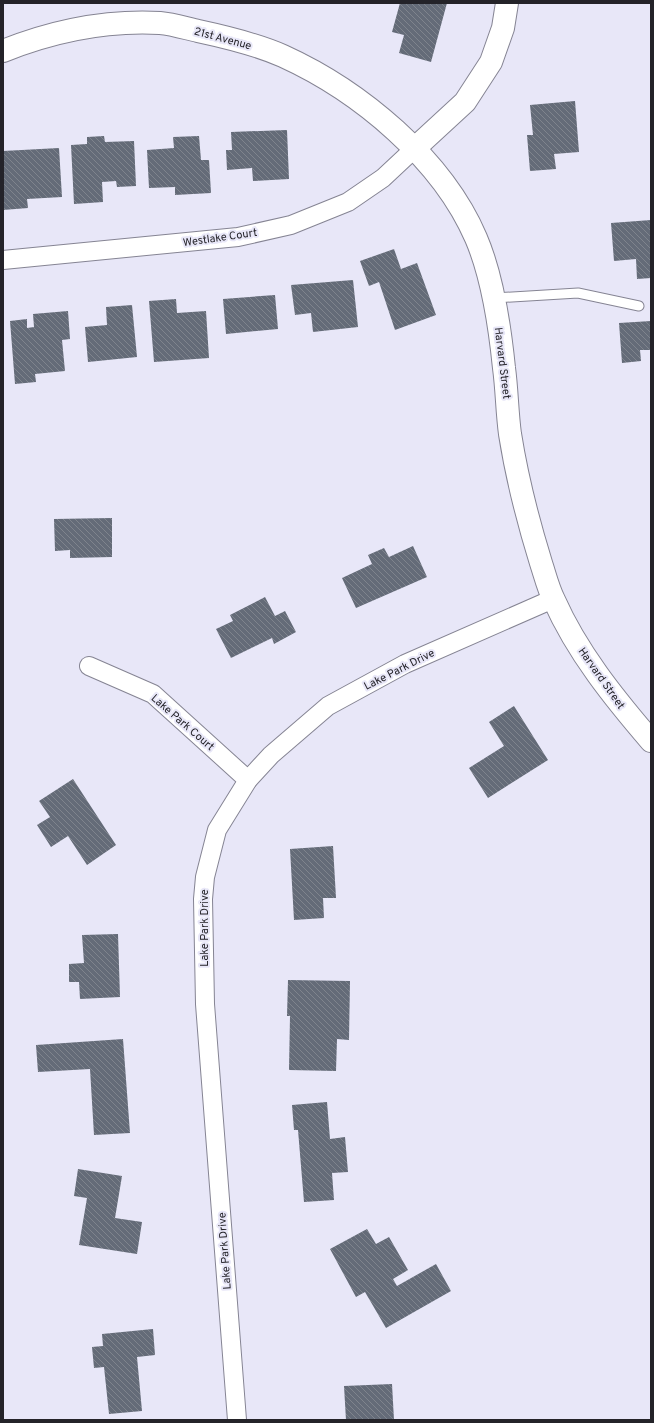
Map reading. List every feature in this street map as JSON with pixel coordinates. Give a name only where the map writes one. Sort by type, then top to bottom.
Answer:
[{"type":"street","points":[[414,149],[465,102],[486,68],[503,28],[507,3]]},
{"type":"street","name":"21st Avenue","points":[[3,51],[37,37],[99,25],[162,23],[238,40],[282,55],[336,83],[379,116],[414,149]]},
{"type":"street","name":"Westlake Court","points":[[3,260],[238,236],[291,225],[348,202],[383,178],[414,149]]},
{"type":"street","name":"Harvard Street","points":[[414,149],[449,189],[476,238],[494,298],[504,366],[510,432],[526,517],[553,599],[572,635],[617,702],[651,741]]},
{"type":"street","name":"Lake Park Drive","points":[[237,1420],[205,1004],[203,899],[205,877],[217,830],[248,780],[271,755],[328,706],[405,664],[553,599]]},
{"type":"street","name":"Lake Park Court","points":[[89,666],[153,694],[248,780]]},
{"type":"lane","points":[[494,298],[578,293],[638,306]]},
{"type":"building","points":[[400,3],[447,3],[431,62],[399,53],[404,35],[392,32]]},
{"type":"building","points":[[575,101],[579,152],[554,154],[556,169],[530,171],[527,135],[533,135],[530,105]]},
{"type":"building","points":[[287,130],[289,179],[253,181],[252,168],[227,170],[226,150],[232,150],[231,132]]},
{"type":"building","points":[[104,136],[105,142],[134,141],[136,186],[117,187],[116,181],[102,182],[103,202],[74,204],[71,145],[87,144],[87,137]]},
{"type":"building","points":[[199,136],[201,160],[209,160],[211,193],[175,195],[175,187],[149,188],[147,150],[174,148],[173,137]]},
{"type":"building","points":[[59,148],[62,197],[27,199],[28,208],[3,210],[3,151]]},
{"type":"building","points":[[651,220],[651,278],[637,279],[636,259],[614,261],[611,223]]},
{"type":"building","points":[[394,249],[401,269],[417,263],[436,315],[395,330],[379,282],[369,286],[360,261]]},
{"type":"building","points":[[353,280],[358,327],[313,332],[311,313],[295,315],[291,285]]},
{"type":"building","points":[[275,295],[278,329],[226,334],[223,299]]},
{"type":"building","points":[[176,299],[177,313],[206,311],[209,358],[154,362],[149,301]]},
{"type":"building","points":[[132,305],[137,357],[88,362],[85,327],[107,325],[106,307]]},
{"type":"building","points":[[68,311],[70,339],[62,340],[65,371],[35,374],[36,382],[15,384],[10,321],[27,319],[27,328],[34,327],[33,314]]},
{"type":"building","points":[[651,321],[651,350],[640,350],[641,361],[622,363],[619,323]]},
{"type":"building","points":[[112,518],[112,557],[70,558],[70,550],[55,551],[54,519]]},
{"type":"building","points":[[413,546],[427,577],[356,608],[342,578],[372,564],[368,555],[384,548],[389,557]]},
{"type":"building","points":[[265,597],[275,616],[285,611],[296,632],[274,644],[272,638],[231,658],[216,629],[233,621],[230,615]]},
{"type":"building","points":[[514,706],[548,760],[488,798],[469,768],[504,746],[489,722]]},
{"type":"building","points":[[73,779],[116,845],[87,865],[68,836],[51,847],[37,825],[50,817],[39,801]]},
{"type":"building","points":[[333,846],[336,898],[323,898],[324,918],[294,920],[290,849]]},
{"type":"building","points":[[118,934],[120,997],[80,999],[79,982],[69,982],[69,964],[84,963],[82,935]]},
{"type":"building","points":[[288,980],[350,981],[349,1040],[337,1039],[336,1071],[289,1070],[290,1016],[287,1016]]},
{"type":"building","points":[[123,1039],[130,1133],[94,1135],[90,1069],[38,1072],[36,1045]]},
{"type":"building","points":[[327,1102],[330,1139],[345,1137],[348,1172],[332,1173],[334,1200],[304,1202],[298,1130],[294,1130],[292,1105]]},
{"type":"building","points":[[78,1169],[122,1176],[115,1218],[142,1222],[137,1254],[79,1245],[87,1198],[74,1196]]},
{"type":"building","points":[[367,1229],[376,1244],[389,1237],[408,1270],[393,1279],[397,1286],[436,1264],[451,1291],[386,1328],[365,1292],[356,1297],[330,1249]]},
{"type":"building","points":[[153,1329],[155,1355],[137,1357],[142,1411],[109,1414],[104,1367],[94,1368],[92,1347],[103,1346],[102,1334]]},
{"type":"building","points":[[392,1384],[394,1420],[346,1420],[344,1386]]}]
